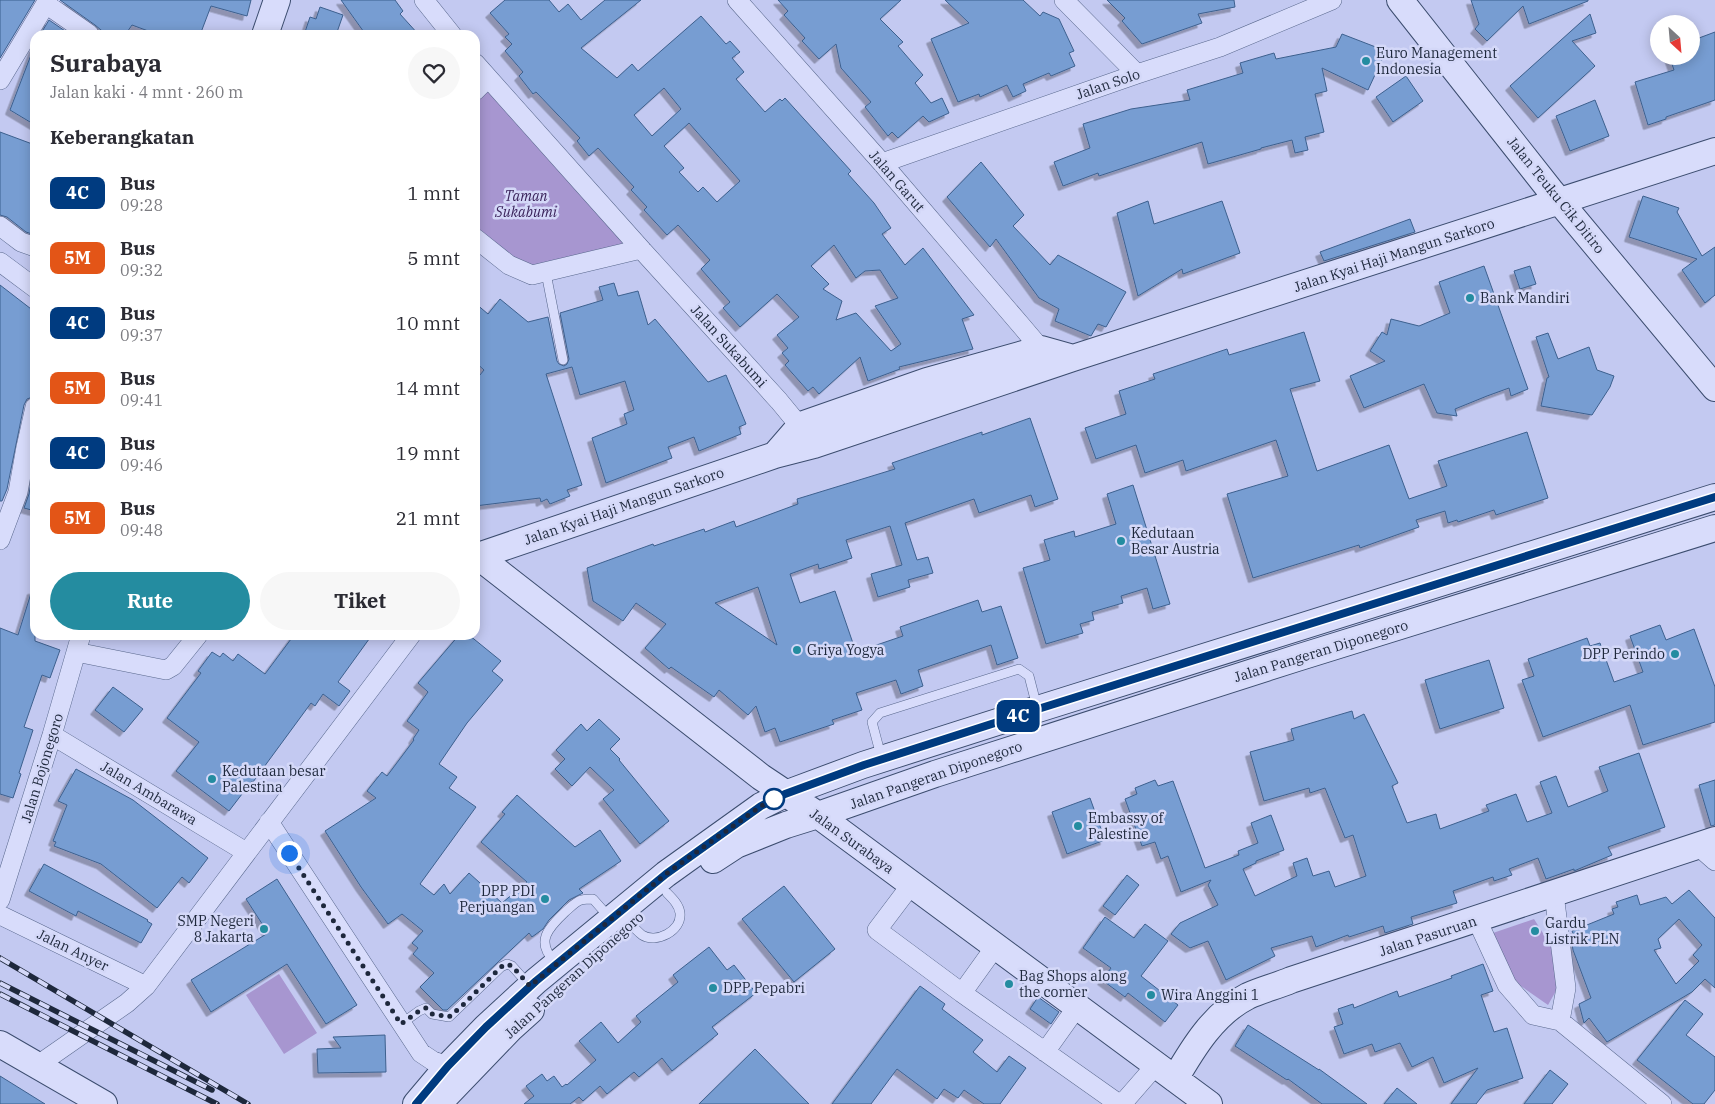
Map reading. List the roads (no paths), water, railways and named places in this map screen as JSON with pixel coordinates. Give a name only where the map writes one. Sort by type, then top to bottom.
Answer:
[{"type":"main road","points":[[267,30],[277,0]]},
{"type":"main road","name":"Jalan Teuku Cik Ditiro","points":[[1400,0],[1559,201],[1715,388]]},
{"type":"main road","name":"Jalan Kyai Haji Mangun Sarkoro","points":[[1043,358],[1073,358],[1715,151]]},
{"type":"main road","points":[[807,435],[931,392],[1043,358]]},
{"type":"main road","name":"Jalan Kyai Haji Mangun Sarkoro","points":[[480,555],[775,456],[807,435]]},
{"type":"main road","name":"Jalan Pangeran Diponegoro","points":[[438,1104],[512,1028],[563,970],[621,921],[666,874],[761,806],[785,794],[1038,709],[1715,497]]},
{"type":"main road","name":"Jalan Pangeran Diponegoro","points":[[621,921],[667,893],[736,845],[786,825],[936,774],[1297,658],[1715,528]]},
{"type":"main road","name":"Jalan Surabaya","points":[[480,559],[785,794],[818,815],[898,903],[988,956],[1158,1074],[1209,1104]]},
{"type":"main road","points":[[1282,632],[1277,647],[1280,653],[1285,657],[1297,658]]},
{"type":"main road","name":"Jalan Pasuruan","points":[[1158,1074],[1186,1060],[1218,1017],[1247,996],[1554,894],[1709,849]]},
{"type":"main road","name":"Jalan Pangeran Diponegoro","points":[[416,1104],[457,1085],[530,986],[563,970]]},
{"type":"main road","points":[[0,1044],[104,1104]]},
{"type":"street","points":[[424,0],[448,30]]},
{"type":"street","name":"Jalan Garut","points":[[737,0],[882,163],[1043,358]]},
{"type":"street","points":[[1064,0],[1137,74]]},
{"type":"street","name":"Jalan Solo","points":[[882,163],[1220,47],[1332,0]]},
{"type":"street","points":[[30,30],[47,2],[83,30]]},
{"type":"street","points":[[0,80],[30,30]]},
{"type":"street","name":"Jalan Sukabumi","points":[[481,85],[615,219],[807,435]]},
{"type":"street","points":[[0,226],[21,242],[30,245]]},
{"type":"street","points":[[480,242],[510,265],[532,275],[641,249]]},
{"type":"street","points":[[0,262],[30,284]]},
{"type":"street","points":[[0,540],[18,492],[30,429]]},
{"type":"street","points":[[78,644],[166,670],[173,666],[194,640]]},
{"type":"street","points":[[38,1065],[127,1003],[146,986],[407,640]]},
{"type":"street","name":"Jalan Bojonegoro","points":[[0,900],[78,644]]},
{"type":"street","name":"Jalan Ambarawa","points":[[52,734],[246,852]]},
{"type":"street","points":[[269,822],[421,1053],[433,1061],[457,1085]]},
{"type":"street","points":[[1554,894],[1566,988],[1560,1022]]},
{"type":"street","points":[[898,903],[877,930],[1050,1045],[1124,1100],[1158,1074]]},
{"type":"street","name":"Jalan Anyer","points":[[0,915],[146,986]]},
{"type":"street","points":[[1477,920],[1507,985],[1533,1015],[1560,1022],[1662,1104]]},
{"type":"street","points":[[966,988],[988,956]]},
{"type":"street","points":[[1050,1045],[1072,1014]]},
{"type":"lane","points":[[546,273],[563,360]]},
{"type":"lane","points":[[882,760],[872,722],[880,712],[1019,669],[1028,676],[1038,709]]},
{"type":"lane","points":[[563,970],[549,955],[544,943],[546,934],[570,908],[580,900],[593,899],[621,921]]},
{"type":"lane","points":[[401,1024],[426,1008],[432,1014],[449,1017],[501,967],[507,964],[512,966],[530,986]]},
{"type":"railway","points":[[0,958],[248,1104]]},
{"type":"railway","points":[[0,983],[212,1090]]},
{"type":"railway","points":[[0,994],[217,1104]]},
{"type":"place","name":"Euro Management Indonesia","points":[[1366,61]]},
{"type":"place","name":"Bank Mandiri","points":[[1470,298]]},
{"type":"place","name":"Kedutaan Besar Austria","points":[[1121,541]]},
{"type":"place","name":"Griya Yogya","points":[[797,650]]},
{"type":"place","name":"DPP Perindo","points":[[1675,654]]},
{"type":"place","name":"Kedutaan besar Palestina","points":[[212,779]]},
{"type":"place","name":"Embassy of Palestine","points":[[1078,826]]},
{"type":"place","name":"DPP PDI Perjuangan","points":[[545,899]]},
{"type":"place","name":"SMP Negeri 8 Jakarta","points":[[264,929]]},
{"type":"place","name":"Gardu Listrik PLN","points":[[1535,931]]},
{"type":"place","name":"Bag Shops along the corner","points":[[1009,984]]},
{"type":"place","name":"DPP Pepabri","points":[[713,988]]},
{"type":"place","name":"Wira Anggini 1","points":[[1151,995]]},
{"type":"park label","name":"Taman Sukabumi","points":[[526,204]]}]
